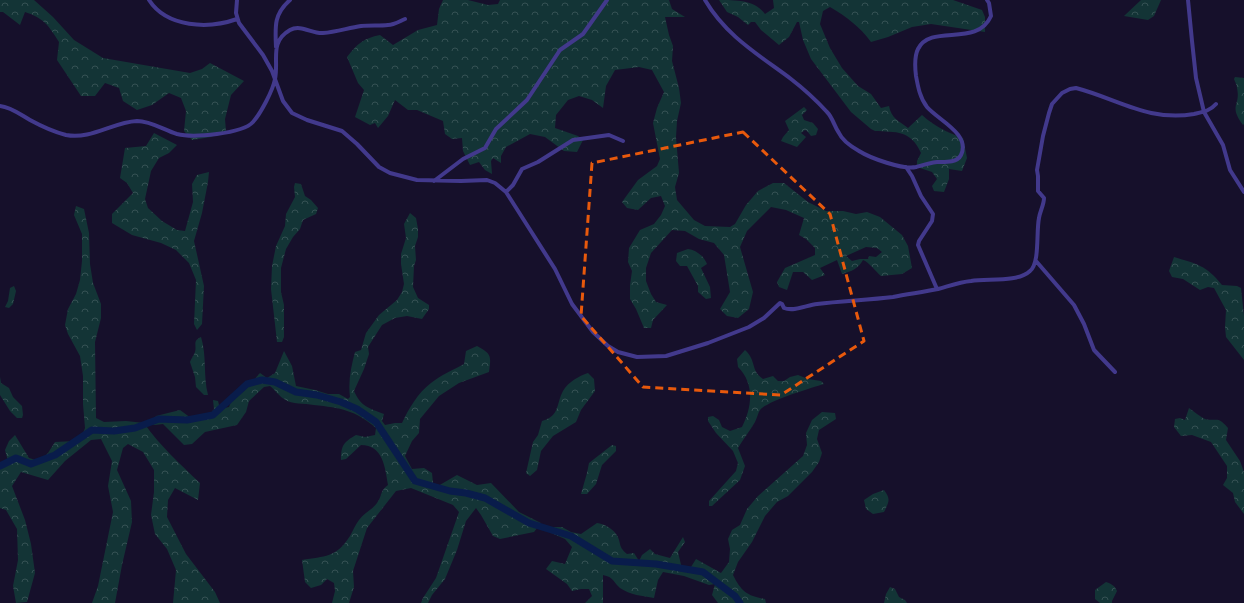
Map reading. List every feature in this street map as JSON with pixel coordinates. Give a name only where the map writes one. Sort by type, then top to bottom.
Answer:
[{"type":"street","points":[[149,0],[157,10],[170,18],[181,22],[205,25],[237,19]]},
{"type":"street","points":[[237,0],[237,19],[244,31],[263,55],[286,106],[292,113],[307,120],[342,131],[379,167],[390,173],[417,180],[487,180],[495,183],[506,192],[555,269],[572,304],[586,324],[600,340],[608,346],[628,355],[650,358],[666,356],[708,343],[756,324],[780,304],[782,304],[784,308],[789,309],[817,304],[892,297],[937,289],[969,281],[1005,279],[1019,276],[1031,271],[1035,266],[1036,261],[1039,218],[1044,198],[1038,191],[1039,178],[1037,170],[1049,113],[1056,98],[1062,93],[1076,88],[1159,116],[1187,115],[1204,112],[1212,109],[1216,104]]},
{"type":"street","points":[[0,106],[7,107],[37,123],[71,136],[84,135],[138,121],[185,136],[202,136],[240,129],[253,122],[260,113],[275,80],[276,20],[282,8],[290,0]]},
{"type":"street","points":[[434,181],[463,159],[486,148],[496,129],[528,100],[560,50],[583,34],[607,0]]},
{"type":"street","points":[[706,0],[714,14],[733,35],[792,80],[828,112],[839,133],[857,150],[873,158],[906,167],[916,167],[927,163],[954,160],[961,156],[963,147],[962,140],[957,132],[934,114],[923,100],[917,85],[915,71],[916,56],[918,49],[927,40],[935,37],[968,33],[983,26],[991,16],[989,3],[987,0]]},
{"type":"street","points":[[1188,0],[1196,78],[1204,112],[1223,145],[1232,174],[1244,192]]},
{"type":"street","points":[[276,47],[278,42],[294,28],[321,33],[364,26],[383,24],[388,25],[405,19]]},
{"type":"street","points":[[506,192],[513,185],[522,170],[538,162],[572,140],[609,135],[623,141]]},
{"type":"street","points":[[906,167],[912,176],[916,187],[933,214],[932,221],[918,245],[937,289]]},
{"type":"street","points":[[912,176],[916,167]]},
{"type":"street","points":[[1036,261],[1074,305],[1084,324],[1094,350],[1115,372]]},
{"type":"highlighted area","points":[[743,132],[830,214],[864,341],[781,395],[643,387],[581,316],[592,163]]},
{"type":"green space","points":[[0,0],[34,0],[53,17],[74,40],[103,58],[190,73],[202,69],[210,63],[244,81],[231,95],[225,119],[226,131],[211,137],[192,140],[184,131],[186,111],[181,98],[169,93],[152,105],[137,110],[123,101],[119,88],[105,83],[95,96],[81,96],[57,60],[59,42],[49,27],[37,17],[25,12],[20,25],[3,12],[0,12]]},
{"type":"green space","points":[[443,0],[468,0],[488,5],[498,4],[500,0],[669,0],[672,9],[685,17],[665,17],[673,46],[672,61],[681,103],[677,121],[676,137],[679,173],[675,187],[677,200],[694,220],[705,226],[730,227],[735,224],[746,205],[758,191],[773,183],[784,183],[808,202],[826,211],[843,211],[856,214],[867,212],[880,217],[902,235],[908,246],[912,268],[902,274],[881,276],[863,260],[859,266],[842,274],[837,260],[820,268],[825,275],[812,280],[803,272],[793,272],[787,290],[779,287],[777,282],[785,268],[815,255],[815,248],[806,239],[799,235],[804,218],[786,210],[771,207],[747,231],[740,247],[753,292],[749,309],[738,318],[727,316],[720,309],[730,292],[724,255],[714,243],[699,239],[685,231],[672,230],[651,253],[646,268],[646,281],[651,294],[656,302],[667,305],[653,320],[651,328],[644,328],[630,299],[632,271],[628,262],[629,248],[640,230],[654,224],[661,215],[665,206],[661,196],[651,198],[638,210],[627,208],[622,202],[638,180],[657,166],[660,159],[653,123],[657,108],[664,92],[652,70],[639,67],[615,70],[606,86],[603,108],[592,100],[579,96],[568,100],[556,115],[555,128],[578,136],[583,140],[577,152],[564,151],[545,137],[530,134],[506,147],[501,156],[501,163],[493,158],[491,161],[492,174],[485,170],[479,162],[470,165],[463,151],[462,138],[452,139],[445,134],[443,121],[417,110],[408,110],[395,100],[388,116],[378,128],[375,123],[370,125],[355,117],[364,90],[358,83],[347,57],[354,48],[365,40],[380,35],[393,45],[418,30],[437,25],[439,9]],"holes":[[[866,247],[877,248],[882,252],[876,257],[869,256],[868,259],[852,261],[846,256]]]},
{"type":"green space","points":[[719,0],[751,3],[761,9],[765,14],[774,8],[773,0],[953,0],[982,10],[985,17],[985,32],[931,24],[912,27],[871,42],[853,23],[830,7],[823,11],[820,24],[830,48],[842,68],[858,86],[871,94],[881,108],[889,106],[892,114],[908,128],[922,115],[941,129],[963,138],[967,158],[962,171],[949,169],[949,179],[944,192],[934,191],[932,186],[937,179],[932,172],[917,167],[917,161],[921,153],[913,140],[908,136],[896,132],[875,131],[851,112],[811,59],[803,40],[799,22],[797,22],[789,37],[779,45],[761,30],[755,22],[751,22],[748,25],[738,17],[727,12]]},
{"type":"green space","points":[[1141,0],[1161,0],[1154,16],[1148,20],[1124,16]]},
{"type":"green space","points":[[1235,77],[1244,78],[1243,125],[1236,113],[1238,94],[1234,79]]},
{"type":"green space","points":[[804,107],[807,110],[802,115],[804,120],[813,123],[818,129],[816,135],[811,136],[805,130],[801,133],[806,137],[797,147],[781,141],[789,130],[785,121]]},
{"type":"green space","points":[[154,133],[177,145],[169,153],[159,158],[151,171],[145,199],[148,208],[162,221],[177,230],[185,231],[193,202],[192,184],[197,175],[209,172],[202,213],[194,241],[204,286],[202,324],[197,330],[194,324],[196,280],[189,263],[176,250],[161,243],[132,235],[112,223],[112,214],[133,193],[127,183],[120,178],[125,148],[146,146]]},
{"type":"green space","points":[[295,183],[301,184],[305,196],[318,208],[316,214],[303,220],[300,229],[286,249],[281,268],[281,292],[284,305],[284,337],[282,342],[277,342],[271,289],[272,266],[276,246],[285,226],[286,214],[295,197]]},
{"type":"green space","points":[[76,206],[84,209],[89,233],[90,264],[93,283],[101,304],[101,318],[95,342],[96,418],[104,422],[126,421],[144,423],[163,447],[200,483],[198,500],[175,488],[168,500],[167,517],[186,554],[215,592],[220,603],[173,603],[176,570],[167,549],[155,534],[151,515],[154,492],[154,470],[143,452],[128,444],[123,448],[117,470],[131,501],[132,522],[115,603],[92,603],[98,586],[113,512],[108,486],[112,461],[101,439],[91,440],[65,461],[48,480],[21,472],[12,486],[25,520],[31,544],[35,573],[27,602],[16,603],[13,586],[18,560],[17,529],[6,510],[0,508],[0,463],[3,468],[8,461],[5,450],[9,441],[15,435],[29,458],[39,461],[48,453],[55,442],[75,441],[82,436],[85,428],[83,376],[80,356],[68,334],[65,325],[68,309],[76,294],[80,280],[82,261],[82,234],[74,215]]},
{"type":"green space","points":[[410,213],[416,218],[418,229],[418,237],[415,246],[416,260],[414,266],[413,287],[418,298],[429,305],[429,309],[422,319],[407,316],[395,318],[382,325],[368,347],[369,354],[354,391],[363,404],[384,414],[382,421],[385,425],[402,423],[414,401],[426,387],[464,364],[466,351],[477,346],[485,351],[490,359],[489,372],[459,383],[439,396],[420,419],[419,433],[412,441],[405,456],[412,469],[424,468],[432,473],[433,483],[438,486],[457,475],[477,485],[491,483],[519,512],[541,523],[534,532],[500,539],[493,536],[476,508],[466,521],[457,550],[445,579],[432,595],[428,603],[421,603],[436,578],[459,512],[453,505],[411,488],[396,491],[367,528],[353,571],[354,587],[349,603],[332,603],[335,591],[334,583],[327,579],[321,585],[311,588],[305,582],[302,560],[329,555],[340,548],[350,536],[356,524],[377,503],[383,490],[388,485],[382,458],[374,449],[361,445],[346,459],[341,460],[343,447],[346,442],[356,435],[365,437],[375,435],[376,428],[361,417],[347,411],[332,407],[287,401],[270,386],[264,387],[249,401],[246,412],[237,425],[205,432],[192,444],[184,445],[163,424],[150,424],[156,416],[180,410],[195,421],[211,413],[214,409],[213,400],[218,401],[220,409],[229,407],[233,397],[244,391],[260,373],[267,378],[275,373],[284,351],[292,366],[296,386],[328,394],[339,394],[348,399],[350,397],[350,374],[355,352],[361,350],[366,333],[379,315],[397,300],[402,292],[404,284],[401,254],[406,238],[404,224]]},
{"type":"green space","points":[[688,249],[699,254],[706,261],[707,264],[701,268],[710,287],[711,298],[706,299],[698,292],[698,286],[687,266],[680,266],[676,261],[677,253]]},
{"type":"green space","points":[[1174,257],[1201,266],[1211,273],[1222,285],[1237,286],[1241,288],[1244,316],[1244,360],[1226,337],[1226,310],[1214,288],[1208,287],[1200,290],[1183,279],[1172,277],[1169,271]]},
{"type":"green space","points":[[14,286],[16,291],[13,304],[9,308],[5,307],[8,301],[10,288]]},
{"type":"green space","points":[[201,337],[204,351],[208,395],[204,395],[196,387],[195,377],[190,362],[195,352],[196,342]]},
{"type":"green space","points":[[745,350],[751,358],[756,372],[763,379],[773,376],[778,381],[784,381],[790,377],[798,375],[808,379],[821,381],[824,384],[780,399],[764,406],[760,410],[755,422],[738,448],[745,466],[740,480],[712,506],[709,506],[709,501],[736,471],[738,463],[733,451],[716,433],[708,421],[708,417],[713,416],[719,420],[722,427],[730,431],[742,427],[748,412],[750,396],[747,381],[738,367],[737,359]]},
{"type":"green space","points":[[588,373],[594,379],[595,391],[581,410],[576,422],[553,436],[541,451],[537,470],[530,476],[526,473],[533,442],[538,435],[542,421],[548,419],[555,413],[563,391],[568,385],[577,378]]},
{"type":"green space","points":[[0,377],[1,383],[9,388],[13,397],[22,406],[22,418],[17,418],[10,411],[0,395]]},
{"type":"green space","points":[[1189,408],[1205,419],[1219,420],[1228,428],[1226,440],[1240,461],[1244,472],[1244,514],[1235,502],[1233,493],[1223,485],[1227,478],[1227,466],[1211,442],[1192,435],[1181,436],[1174,427],[1175,419],[1180,418],[1185,420]]},
{"type":"green space","points":[[822,412],[835,413],[836,419],[819,430],[817,439],[822,453],[819,462],[812,472],[788,496],[777,502],[765,516],[752,542],[738,562],[733,575],[745,592],[765,599],[766,603],[718,603],[712,595],[715,584],[709,585],[684,576],[663,572],[658,580],[654,598],[628,592],[620,588],[611,578],[603,575],[603,603],[585,603],[592,596],[589,589],[572,591],[567,584],[546,569],[552,561],[565,564],[572,547],[565,539],[549,532],[549,527],[562,527],[571,532],[581,534],[597,523],[605,525],[612,530],[618,537],[624,551],[627,554],[634,553],[639,561],[642,555],[650,549],[655,554],[670,558],[683,537],[685,542],[678,552],[682,569],[691,567],[696,559],[721,573],[729,562],[730,549],[728,539],[732,530],[740,525],[747,509],[758,496],[803,456],[807,445],[806,433],[812,420]]},
{"type":"green space","points":[[612,445],[616,446],[616,451],[602,465],[596,484],[587,494],[581,494],[589,463]]},
{"type":"green space","points":[[884,490],[888,496],[887,506],[884,512],[873,514],[866,509],[864,500],[873,494]]},
{"type":"green space","points":[[1106,582],[1113,585],[1117,591],[1112,603],[1100,603],[1095,599],[1095,590]]},
{"type":"green space","points":[[890,587],[895,589],[899,597],[907,603],[884,603],[886,594]]},
{"type":"waterway","points":[[0,466],[16,458],[31,464],[55,455],[92,430],[114,431],[135,428],[159,419],[187,420],[213,415],[247,384],[262,380],[275,382],[296,392],[317,395],[341,402],[357,409],[376,422],[415,481],[450,491],[485,498],[529,523],[571,536],[612,561],[656,564],[703,572],[735,596],[740,603]]}]
